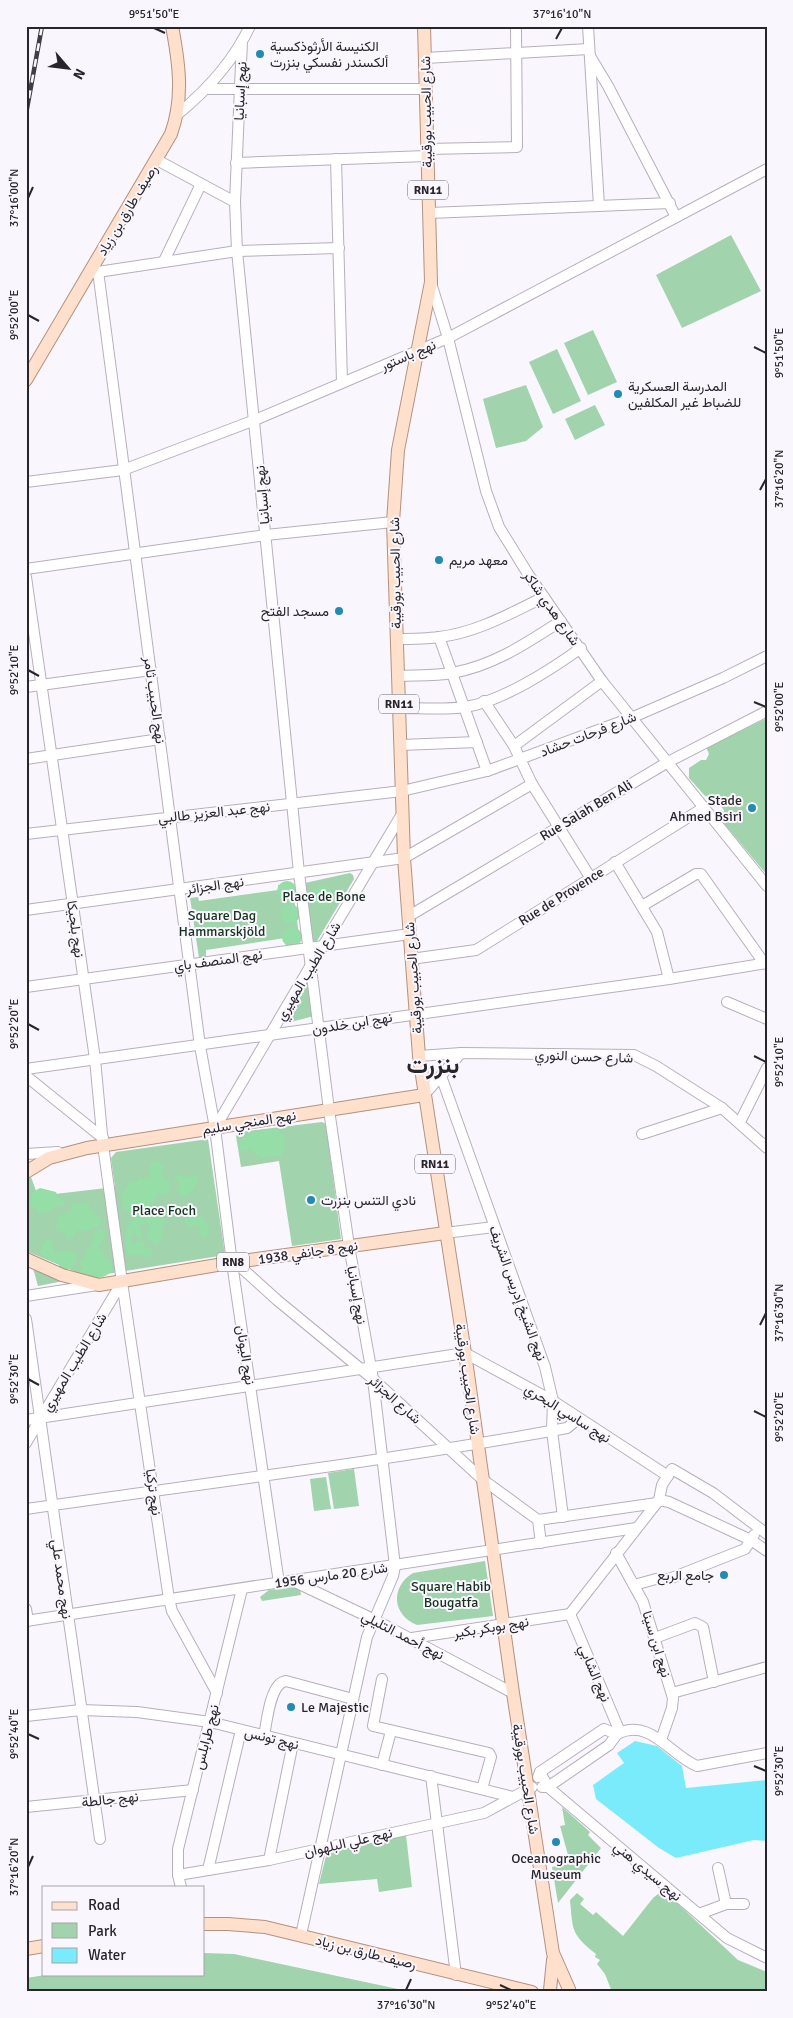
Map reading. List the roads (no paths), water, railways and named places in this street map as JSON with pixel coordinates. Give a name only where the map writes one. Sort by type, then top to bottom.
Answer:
[{"type":"main road","name":"رصيف طارق بن زياد","points":[[26,380],[93,273],[157,160],[178,114],[180,78],[172,26]]},
{"type":"main road","name":"شارع الحبيب بورقيبة","points":[[424,26],[431,282],[397,460],[393,522],[402,814],[414,1014],[424,1095],[465,1353],[513,1693],[530,1788],[553,1953],[570,1990]]},
{"type":"main road","name":"نهج المنجي سليم","points":[[26,1172],[49,1158],[103,1142],[215,1128],[424,1095]]},
{"type":"main road","name":"نهج 8 جانفي 1938","points":[[26,1259],[62,1275],[99,1285],[233,1262],[445,1233]]},
{"type":"main road","name":"رصيف طارق بن زياد","points":[[205,1924],[246,1925],[301,1935],[456,1975],[532,1992]]},
{"type":"main road","points":[[26,1949],[42,1946]]},
{"type":"main road","name":"شارع الحبيب بورقيبة","points":[[547,1991],[553,1953]]},
{"type":"main road","points":[[547,1991],[559,1986],[570,1990]]},
{"type":"street","points":[[178,114],[207,89],[242,41],[250,26]]},
{"type":"street","points":[[236,163],[336,159],[517,147],[516,26]]},
{"type":"street","points":[[588,26],[599,206]]},
{"type":"street","name":"نهج إسبانيا","points":[[242,41],[235,202],[237,251],[298,873],[365,1368]]},
{"type":"street","points":[[425,58],[516,53],[590,53]]},
{"type":"street","points":[[590,53],[676,217]]},
{"type":"street","points":[[207,89],[426,89]]},
{"type":"street","points":[[336,159],[342,382]]},
{"type":"street","points":[[157,160],[235,202]]},
{"type":"street","name":"نهج باستور","points":[[26,482],[123,470],[255,420],[342,382],[416,353],[448,338],[767,168]]},
{"type":"street","points":[[164,261],[201,184]]},
{"type":"street","points":[[429,213],[670,203]]},
{"type":"street","points":[[93,273],[237,251],[338,248]]},
{"type":"street","name":"نهج الحبيب ثامر","points":[[93,273],[151,670],[200,1046],[215,1128]]},
{"type":"street","name":"شارع هدي شاكر","points":[[431,282],[448,338],[494,516],[517,557],[602,681],[767,886]]},
{"type":"street","points":[[26,570],[266,535],[393,522]]},
{"type":"street","name":"نهج بلجيكا","points":[[26,577],[95,1059],[103,1142],[122,1282]]},
{"type":"street","points":[[396,639],[439,638],[486,624],[544,597]]},
{"type":"street","points":[[398,676],[452,673],[512,652],[561,621]]},
{"type":"street","points":[[439,638],[466,707],[487,771]]},
{"type":"street","points":[[399,708],[466,707],[539,677],[581,648]]},
{"type":"street","name":"شارع فرحات حشاد","points":[[402,791],[487,771],[520,760],[631,718],[723,678],[767,656]]},
{"type":"street","points":[[26,687],[151,670]]},
{"type":"street","points":[[514,746],[602,681]]},
{"type":"street","points":[[484,701],[514,746],[532,784],[590,877]]},
{"type":"street","name":"Rue Salah Ben Ali","points":[[409,916],[557,826],[668,762],[767,711]]},
{"type":"street","points":[[26,760],[160,739]]},
{"type":"street","points":[[401,745],[477,742]]},
{"type":"street","points":[[404,858],[532,784]]},
{"type":"street","name":"نهج عبد العزيز طالبي","points":[[26,834],[402,791]]},
{"type":"street","name":"Rue de Provence","points":[[411,959],[476,950],[703,808]]},
{"type":"street","name":"شارع الطيب المهيري","points":[[215,1128],[402,814]]},
{"type":"street","name":"نهج الجزائر","points":[[26,910],[404,858]]},
{"type":"street","points":[[615,862],[657,932],[669,978]]},
{"type":"street","points":[[642,906],[696,874],[701,874],[765,963]]},
{"type":"street","name":"نهج المنصف باي","points":[[26,987],[410,934]]},
{"type":"street","name":"نهج ابن خلدون","points":[[26,1069],[200,1046],[765,963]]},
{"type":"street","points":[[727,1002],[767,1019]]},
{"type":"street","points":[[424,1095],[461,1054]]},
{"type":"street","name":"شارع حسن النوري","points":[[419,1056],[461,1054],[634,1055],[656,1066],[722,1108],[767,1148]]},
{"type":"street","points":[[740,1122],[767,1068]]},
{"type":"street","points":[[26,1076],[103,1142]]},
{"type":"street","name":"نهج الشيخ إدريس الشريف","points":[[441,1076],[545,1367],[553,1401],[552,1430],[564,1517]]},
{"type":"street","points":[[642,1134],[722,1108]]},
{"type":"street","name":"نهج اليونان","points":[[215,1128],[279,1583]]},
{"type":"street","name":"نهج المنجي سليم","points":[[26,1154],[74,1150]]},
{"type":"street","points":[[445,1233],[494,1227]]},
{"type":"street","name":"شارع الجزائر","points":[[233,1262],[277,1300],[365,1368],[373,1379],[482,1479],[538,1520]]},
{"type":"street","name":"شارع الطيب المهيري","points":[[26,1443],[122,1282]]},
{"type":"street","name":"نهج تركيا","points":[[122,1282],[169,1600],[172,1611],[216,1693]]},
{"type":"street","points":[[26,1296],[99,1285]]},
{"type":"street","name":"نهج محمد علي","points":[[26,1319],[51,1506],[100,1840]]},
{"type":"street","points":[[26,1420],[465,1353]]},
{"type":"street","name":"نهج ساسي البحري","points":[[465,1353],[553,1401],[578,1419],[670,1473],[713,1493],[759,1526],[767,1534]]},
{"type":"street","points":[[301,1935],[367,1637],[395,1566],[373,1379]]},
{"type":"street","points":[[26,1509],[383,1457],[450,1450],[477,1443],[567,1428],[578,1419]]},
{"type":"street","points":[[570,1614],[616,1553],[658,1502],[662,1485],[670,1473]]},
{"type":"street","points":[[541,1543],[538,1520],[669,1502],[751,1540],[767,1551]]},
{"type":"street","points":[[634,1585],[678,1576],[745,1549],[759,1526]]},
{"type":"street","name":"شارع 20 مارس 1956","points":[[27,1621],[636,1528]]},
{"type":"street","name":"نهج ابن سينا","points":[[616,1553],[644,1602],[672,1694],[672,1708],[661,1740]]},
{"type":"street","name":"نهج أحمد التليلي","points":[[292,1581],[412,1638],[513,1693]]},
{"type":"street","name":"نهج طرابلس","points":[[181,1886],[178,1875],[178,1849],[242,1588]]},
{"type":"street","points":[[26,1609],[27,1621]]},
{"type":"street","name":"نهج بوبكر بكير","points":[[412,1638],[570,1614]]},
{"type":"street","name":"نهج الشابي","points":[[570,1614],[618,1733]]},
{"type":"street","points":[[655,1638],[695,1623],[701,1624],[704,1627],[714,1682]]},
{"type":"street","points":[[672,1694],[767,1667]]},
{"type":"street","points":[[382,1679],[372,1723],[376,1727],[390,1731],[489,1753],[491,1757],[482,1789]]},
{"type":"street","points":[[264,1736],[274,1688],[281,1681],[353,1699]]},
{"type":"street","name":"نهج تونس","points":[[26,1716],[81,1710],[137,1712],[210,1722],[513,1797]]},
{"type":"street","points":[[530,1788],[540,1772],[604,1729],[618,1733],[644,1732],[661,1740],[676,1754],[698,1766],[767,1754]]},
{"type":"street","points":[[208,1870],[241,1730]]},
{"type":"street","points":[[382,1764],[390,1731]]},
{"type":"street","points":[[530,1788],[548,1787],[608,1745],[618,1733]]},
{"type":"street","points":[[269,1860],[293,1743]]},
{"type":"street","name":"نهج سيدي هني","points":[[540,1772],[548,1787],[699,1914],[735,1943],[767,1958]]},
{"type":"street","points":[[431,1776],[456,1975]]},
{"type":"street","name":"نهج علي البلهوان","points":[[178,1875],[269,1860],[484,1813],[530,1788]]},
{"type":"street","name":"نهج جالطة","points":[[26,1807],[193,1790]]},
{"type":"street","points":[[718,1868],[726,1904]]},
{"type":"street","points":[[699,1914],[726,1904],[744,1904]]},
{"type":"water","points":[[635,1741],[657,1746],[682,1766],[686,1788],[767,1780],[767,1841],[754,1840],[676,1858],[659,1848],[596,1799],[593,1785],[624,1763],[617,1753]]},
{"type":"railway","points":[[26,114],[42,26]]},
{"type":"place","name":"الكنيسة الأرثوذكسية ألكسندر نفسكي بنزرت","points":[[260,54]]},
{"type":"place","name":"المدرسة العسكرية للضباط غير المكلفين","points":[[618,394]]},
{"type":"place","name":"معهد مريم","points":[[439,560]]},
{"type":"place","name":"مسجد الفتح","points":[[339,611]]},
{"type":"place","name":"Stade Ahmed Bsiri","points":[[752,808]]},
{"type":"place","name":"نادي التنس بنزرت","points":[[311,1200]]},
{"type":"place","name":"جامع الربع","points":[[724,1575]]},
{"type":"place","name":"Le Majestic","points":[[291,1707]]},
{"type":"place","name":"Oceanographic Museum","points":[[556,1842]]},
{"type":"district","name":"بنزرت","points":[[433,1065]]},
{"type":"park label","name":"Place de Bone","points":[[324,896]]},
{"type":"park label","name":"Square Dag Hammarskjöld","points":[[222,924]]},
{"type":"park label","name":"Place Foch","points":[[164,1210]]},
{"type":"park label","name":"Square Habib Bougatfa","points":[[451,1594]]}]
